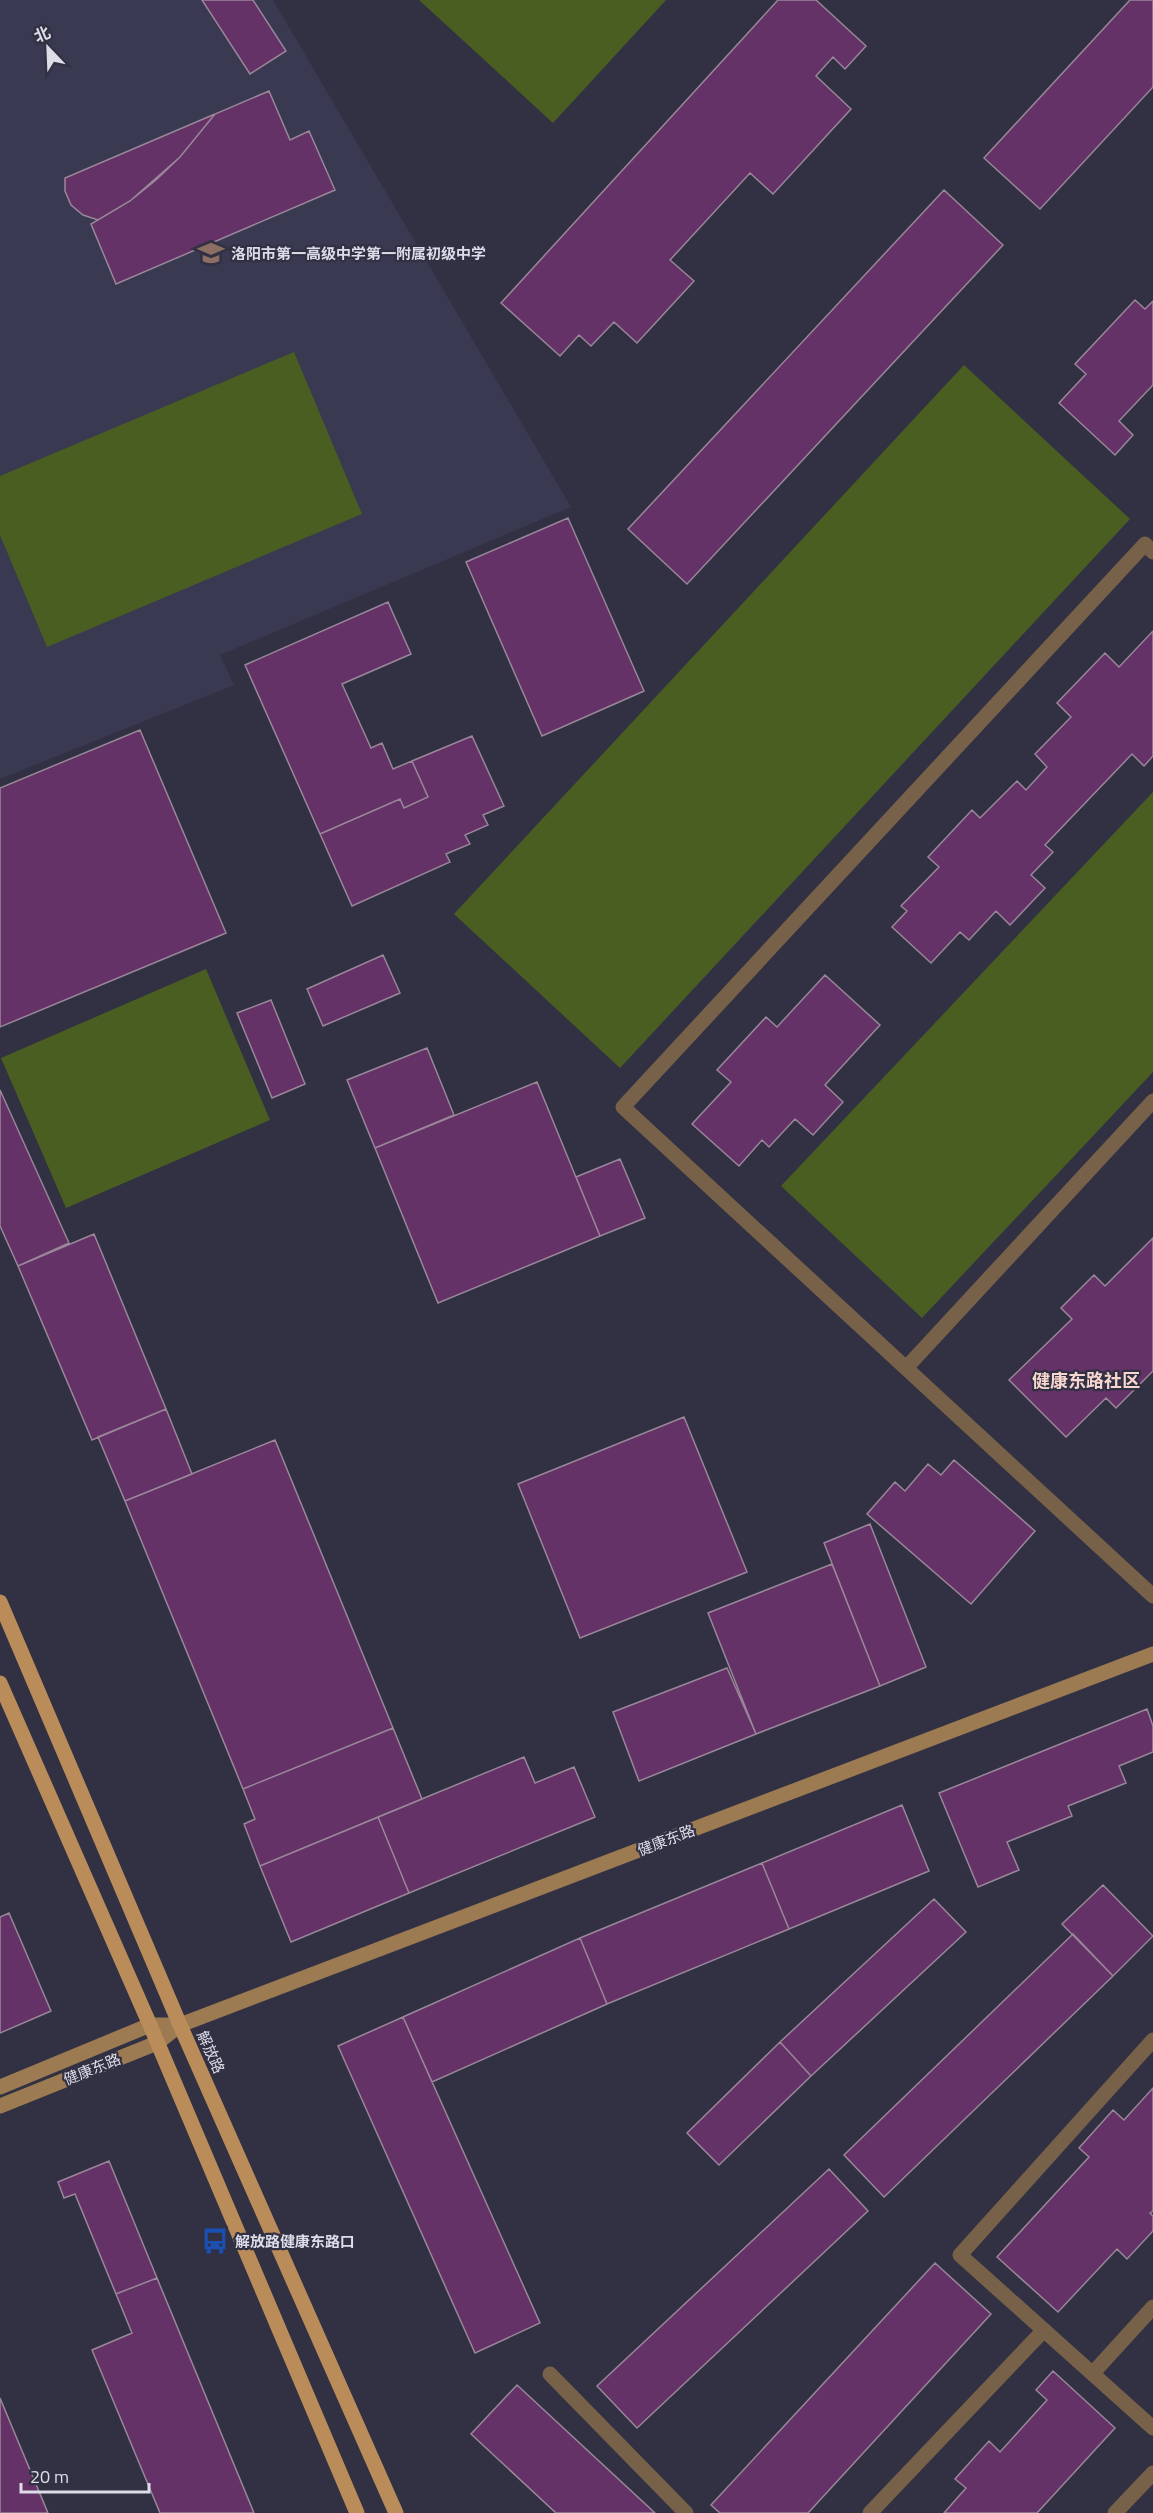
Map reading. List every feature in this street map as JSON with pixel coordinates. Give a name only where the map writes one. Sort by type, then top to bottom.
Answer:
[{"type":"main road","name":"解放路","points":[[0,1602],[180,2025],[396,2513]]},
{"type":"main road","points":[[0,1683],[150,2025],[357,2513]]},
{"type":"street","name":"健康东路","points":[[0,2106],[156,2043],[180,2025],[1153,1654]]},
{"type":"street","name":"健康东路","points":[[0,2087],[150,2025],[180,2025]]},
{"type":"lane","points":[[1153,552],[1145,544],[623,1107],[1153,1596]]},
{"type":"lane","points":[[906,1368],[1153,1101]]},
{"type":"lane","points":[[1153,2040],[960,2255],[1153,2428]]},
{"type":"lane","points":[[1092,2373],[1153,2307]]},
{"type":"lane","points":[[870,2513],[1044,2330]]},
{"type":"lane","points":[[550,2374],[686,2513]]},
{"type":"lane","points":[[1115,2513],[1153,2474]]},
{"type":"shaded area","name":"洛阳市第一高级中学第一附属初级中学","points":[[0,0],[273,0],[571,507],[220,655],[234,685],[0,779]]},
{"type":"green space","points":[[419,0],[666,0],[553,123]]},
{"type":"green space","points":[[294,352],[362,514],[47,647],[0,535],[0,476]]},
{"type":"green space","points":[[964,365],[1130,519],[620,1068],[454,914]]},
{"type":"green space","points":[[1153,792],[1153,1072],[922,1318],[781,1186]]},
{"type":"green space","points":[[206,969],[270,1120],[66,1208],[1,1058]]},
{"type":"building","points":[[202,0],[253,0],[286,51],[250,74]]},
{"type":"building","points":[[778,0],[816,0],[866,46],[845,69],[833,57],[816,76],[851,109],[773,194],[750,173],[670,260],[694,281],[637,343],[614,322],[591,346],[579,335],[560,356],[501,303]]},
{"type":"building","points":[[1130,0],[1153,0],[1153,87],[1040,209],[984,158]]},
{"type":"building","points":[[269,91],[290,140],[309,131],[335,190],[116,284],[91,224],[130,201],[156,180],[180,157],[215,114]]},
{"type":"building","points":[[215,114],[180,157],[130,201],[98,220],[83,215],[71,205],[65,191],[65,178]]},
{"type":"building","points":[[944,190],[1003,245],[687,584],[628,529]]},
{"type":"building","points":[[1135,300],[1145,309],[1153,301],[1153,385],[1119,421],[1133,435],[1115,455],[1059,403],[1086,374],[1075,364]]},
{"type":"building","points":[[568,518],[644,691],[542,736],[466,562]]},
{"type":"building","points":[[388,602],[411,654],[342,684],[371,748],[382,743],[393,769],[412,761],[428,797],[404,808],[400,799],[320,834],[245,665]]},
{"type":"building","points":[[1153,631],[1153,756],[1144,766],[1132,754],[1045,845],[1053,852],[1031,875],[1045,888],[1010,925],[996,911],[969,940],[960,932],[931,963],[892,927],[907,911],[901,906],[939,867],[928,857],[972,810],[980,818],[1017,781],[1026,790],[1047,767],[1035,754],[1071,717],[1057,703],[1105,653],[1119,667]]},
{"type":"building","points":[[140,730],[226,933],[0,1027],[0,788]]},
{"type":"building","points":[[472,736],[504,806],[483,815],[488,825],[465,835],[470,844],[446,854],[450,862],[352,906],[320,834],[400,799],[404,808],[428,797],[412,761]]},
{"type":"building","points":[[383,955],[400,993],[323,1026],[307,989]]},
{"type":"building","points":[[825,975],[880,1025],[825,1085],[843,1102],[813,1135],[795,1119],[769,1147],[762,1140],[739,1166],[692,1124],[731,1082],[717,1070],[766,1017],[777,1027]]},
{"type":"building","points":[[271,1000],[305,1084],[272,1098],[237,1013]]},
{"type":"building","points":[[427,1048],[454,1115],[375,1148],[347,1080]]},
{"type":"building","points":[[537,1082],[600,1236],[438,1303],[375,1148]]},
{"type":"building","points":[[0,1090],[69,1243],[18,1266],[0,1226]]},
{"type":"building","points":[[620,1159],[645,1218],[600,1236],[576,1177]]},
{"type":"building","points":[[94,1234],[166,1409],[92,1440],[18,1266]]},
{"type":"building","points":[[1153,1238],[1153,1371],[1116,1408],[1106,1398],[1066,1437],[1009,1380],[1072,1319],[1061,1308],[1094,1275],[1105,1286]]},
{"type":"building","points":[[166,1409],[192,1474],[125,1501],[98,1437]]},
{"type":"building","points":[[684,1417],[747,1572],[580,1638],[518,1484]]},
{"type":"building","points":[[275,1440],[393,1728],[243,1789],[125,1501]]},
{"type":"building","points":[[954,1460],[1035,1531],[971,1604],[867,1514],[895,1482],[905,1491],[928,1464],[941,1475]]},
{"type":"building","points":[[870,1524],[926,1667],[880,1686],[824,1543]]},
{"type":"building","points":[[832,1564],[880,1686],[756,1734],[708,1613]]},
{"type":"building","points":[[727,1668],[756,1734],[639,1781],[613,1712]]},
{"type":"building","points":[[1147,1709],[1153,1726],[1153,1752],[1119,1766],[1126,1783],[1068,1806],[1072,1816],[1007,1842],[1019,1870],[978,1887],[939,1793]]},
{"type":"building","points":[[393,1728],[422,1799],[260,1866],[244,1824],[255,1819],[243,1789]]},
{"type":"building","points":[[524,1757],[535,1783],[574,1767],[595,1817],[409,1893],[378,1817]]},
{"type":"building","points":[[902,1805],[929,1871],[789,1929],[762,1863]]},
{"type":"building","points":[[378,1817],[409,1893],[291,1942],[260,1866]]},
{"type":"building","points":[[762,1863],[789,1929],[607,2004],[580,1938]]},
{"type":"building","points":[[1103,1885],[1153,1936],[1113,1976],[1062,1924]]},
{"type":"building","points":[[934,1899],[966,1932],[811,2076],[780,2042]]},
{"type":"building","points":[[9,1913],[51,2011],[0,2033],[0,1917]]},
{"type":"building","points":[[1073,1934],[1113,1976],[884,2197],[844,2155]]},
{"type":"building","points":[[580,1938],[607,2004],[432,2082],[403,2017]]},
{"type":"building","points":[[403,2017],[540,2323],[475,2353],[338,2046]]},
{"type":"building","points":[[780,2042],[811,2076],[719,2165],[687,2133]]},
{"type":"building","points":[[1153,2088],[1153,2211],[1150,2213],[1153,2216],[1153,2231],[1127,2259],[1117,2249],[1058,2312],[997,2257],[1089,2157],[1079,2148],[1113,2110],[1124,2120]]},
{"type":"building","points":[[109,2161],[157,2278],[116,2294],[75,2194],[64,2198],[58,2182]]},
{"type":"building","points":[[829,2169],[868,2211],[637,2428],[597,2386]]},
{"type":"building","points":[[935,2263],[991,2314],[808,2513],[720,2513],[711,2505]]},
{"type":"building","points":[[157,2278],[254,2513],[160,2513],[92,2350],[132,2333],[116,2294]]},
{"type":"building","points":[[1053,2371],[1115,2428],[1037,2513],[944,2513],[966,2488],[955,2479],[989,2441],[1000,2452],[1047,2400],[1036,2390]]},
{"type":"building","points":[[517,2385],[655,2513],[556,2513],[471,2434]]},
{"type":"building","points":[[0,2398],[48,2513],[0,2513]]},
{"type":"place","name":"洛阳市第一高级中学第一附属初级中学","points":[[211,253]]},
{"type":"place","name":"解放路健康东路口","points":[[215,2241]]},
{"type":"district","name":"健康东路社区","points":[[1086,1380]]}]
